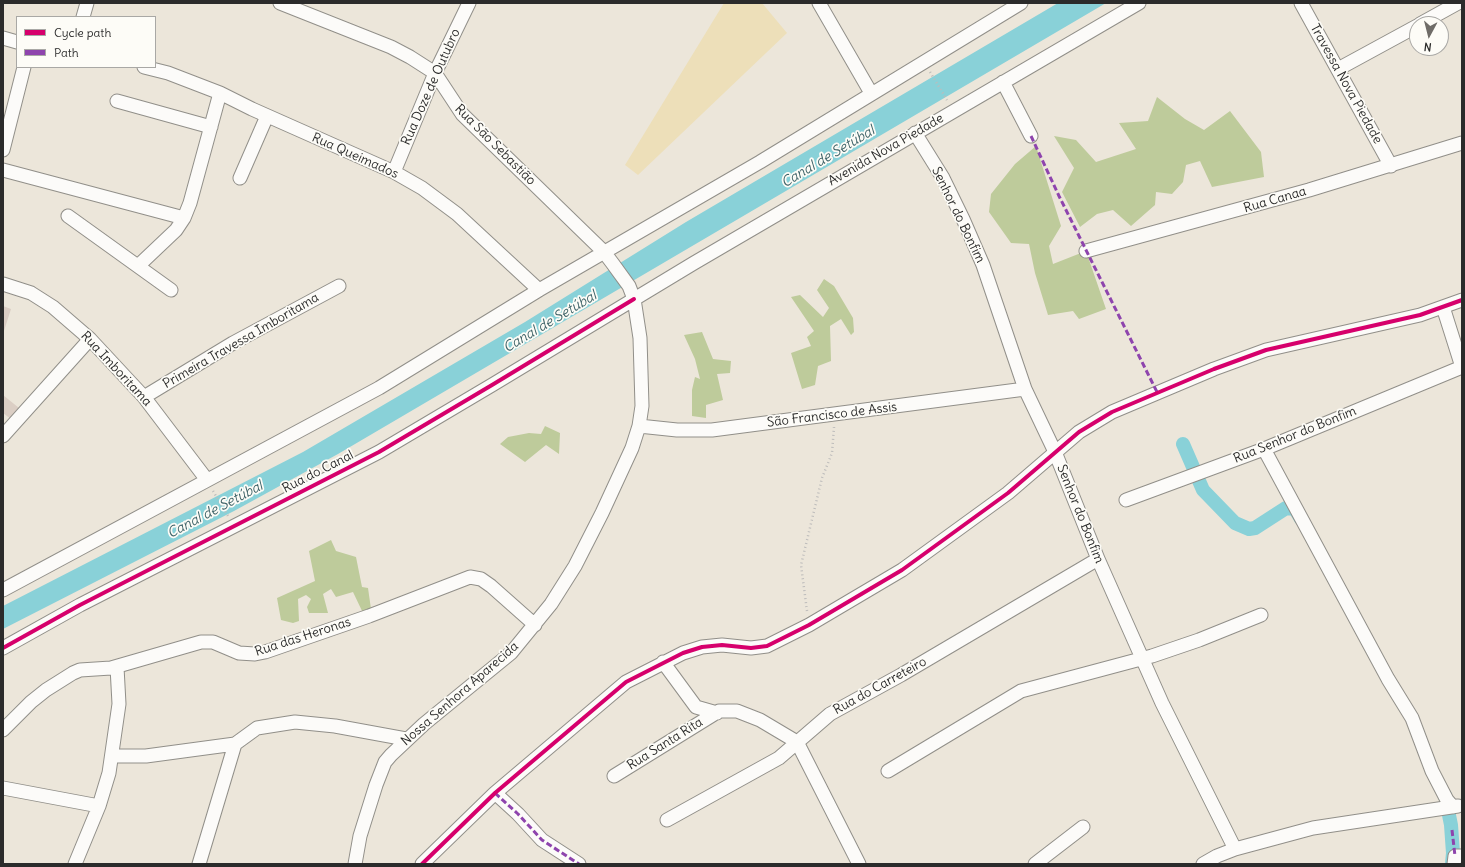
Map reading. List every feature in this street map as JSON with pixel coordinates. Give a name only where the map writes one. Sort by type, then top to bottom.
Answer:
[{"type":"street","points":[[83,16],[87,3]]},
{"type":"street","name":"Rua São Sebastião","points":[[280,3],[391,47],[415,59],[435,73],[462,114],[604,252],[613,264]]},
{"type":"street","name":"Rua Doze de Outubro","points":[[394,172],[435,73],[469,3]]},
{"type":"street","points":[[819,3],[871,93]]},
{"type":"street","points":[[3,590],[379,388],[604,252],[760,162],[1021,3]]},
{"type":"street","name":"Avenida Nova Piedade","points":[[634,299],[1139,3]]},
{"type":"street","name":"Travessa Nova Piedade","points":[[1301,3],[1391,166]]},
{"type":"street","points":[[1434,16],[1458,3]]},
{"type":"street","points":[[1338,69],[1409,30]]},
{"type":"street","points":[[3,38],[16,42]]},
{"type":"street","points":[[3,150],[24,68]]},
{"type":"street","name":"Rua Queimados","points":[[148,68],[168,73],[220,93],[267,116],[394,172],[422,188],[457,214],[540,290]]},
{"type":"street","points":[[1003,82],[1031,136]]},
{"type":"street","points":[[138,266],[176,230],[184,218],[220,93]]},
{"type":"street","points":[[117,101],[210,127]]},
{"type":"street","points":[[240,178],[267,116]]},
{"type":"street","name":"Senhor do Bonfim","points":[[915,133],[943,178],[963,219],[983,265],[1024,389],[1055,452],[1098,559],[1147,657],[1235,849]]},
{"type":"street","name":"Rua Canaa","points":[[1086,251],[1294,195],[1462,143]]},
{"type":"street","points":[[3,170],[184,218]]},
{"type":"street","points":[[68,216],[171,290]]},
{"type":"street","name":"Nossa Senhora Aparecida","points":[[355,864],[360,836],[382,770],[391,755],[406,739],[499,664],[521,643],[552,604],[575,566],[632,448],[639,426],[642,406],[640,338],[634,299],[629,286],[613,264]]},
{"type":"street","name":"Rua Imboritama","points":[[3,284],[31,293],[53,307],[90,339],[144,397],[206,480]]},
{"type":"street","name":"Primeira Travessa Imboritama","points":[[144,397],[234,343],[339,286]]},
{"type":"street","name":"Rua do Canal","points":[[3,648],[80,605],[379,452],[492,386],[634,299]]},
{"type":"street","points":[[422,864],[495,794],[626,682],[663,662],[683,653],[702,647],[722,645],[751,648],[767,646],[809,625],[902,570],[1008,493],[1079,432],[1112,412],[1214,369],[1266,350],[1374,326],[1462,300]]},
{"type":"street","name":"Rua Senhor do Bonfim","points":[[1126,500],[1184,477],[1264,449],[1462,367],[1442,307]]},
{"type":"street","points":[[3,436],[90,339]]},
{"type":"street","name":"São Francisco de Assis","points":[[639,426],[677,430],[712,430],[1024,389]]},
{"type":"street","points":[[1203,864],[1218,860],[1235,849],[1334,823],[1431,811],[1452,803],[1432,771],[1412,718],[1388,679],[1264,449]]},
{"type":"street","name":"Rua do Carreteiro","points":[[667,820],[775,760],[830,714],[901,675],[1098,559]]},
{"type":"street","points":[[3,576],[15,583]]},
{"type":"street","name":"Rua das Heronas","points":[[3,730],[31,702],[67,676],[80,670],[117,667],[201,642],[213,642],[238,654],[255,654],[265,652],[369,616],[470,577],[481,579],[491,586],[535,625]]},
{"type":"street","points":[[888,771],[1021,691],[1147,657],[1199,640],[1261,615]]},
{"type":"street","points":[[663,662],[696,707],[717,713],[727,710],[736,711],[760,720],[797,742],[859,864]]},
{"type":"street","points":[[75,864],[99,806],[112,756],[119,704],[117,667]]},
{"type":"street","name":"Rua Santa Rita","points":[[614,776],[717,713]]},
{"type":"street","points":[[112,756],[146,756],[236,744],[257,728],[295,722],[335,726],[406,739]]},
{"type":"street","points":[[199,864],[236,744]]},
{"type":"street","points":[[3,788],[99,806]]},
{"type":"street","points":[[495,794],[518,814],[542,840],[579,864]]},
{"type":"street","points":[[1035,864],[1083,828]]},
{"type":"path","points":[[931,75],[945,98]]},
{"type":"path","points":[[809,625],[801,565],[822,478],[832,453],[835,415]]},
{"type":"path","points":[[216,495],[228,516]]},
{"type":"green space","points":[[1157,97],[1185,119],[1204,130],[1230,111],[1261,152],[1264,177],[1212,187],[1200,161],[1186,165],[1183,182],[1172,194],[1156,192],[1155,205],[1131,226],[1113,210],[1097,214],[1080,227],[1062,192],[1074,168],[1054,136],[1076,140],[1096,162],[1136,149],[1119,123],[1148,121]]},
{"type":"green space","points":[[1036,146],[1061,226],[1049,246],[1053,264],[1086,251],[1106,309],[1079,319],[1073,311],[1048,315],[1035,273],[1029,244],[1011,243],[989,212],[991,194],[1015,164]]},
{"type":"green space","points":[[824,279],[834,286],[853,318],[854,332],[851,335],[841,319],[830,326],[831,361],[818,366],[815,385],[802,389],[791,353],[811,346],[807,337],[814,331],[791,297],[800,295],[823,317],[829,308],[817,290]]},
{"type":"green space","points":[[702,332],[713,359],[731,361],[730,373],[717,374],[723,400],[706,405],[706,418],[692,416],[692,390],[695,377],[700,379],[695,359],[684,335]]},
{"type":"green space","points":[[545,426],[560,433],[559,454],[546,445],[525,462],[500,444],[508,437],[529,433],[541,434]]},
{"type":"green space","points":[[331,540],[336,551],[356,557],[362,587],[368,588],[371,609],[363,613],[353,592],[336,597],[331,589],[323,594],[328,613],[309,613],[307,607],[311,599],[306,595],[298,599],[299,621],[293,623],[281,620],[277,598],[315,581],[309,551]]},
{"type":"sand","points":[[724,3],[762,3],[787,33],[638,175],[625,165]]},
{"type":"water","name":"Canal de Setúbal","points":[[1058,3],[1106,3],[338,454],[234,511],[3,629],[3,606],[303,452],[525,322],[686,222]]},
{"type":"building","points":[[3,306],[11,309],[3,334]]},
{"type":"building","points":[[3,395],[19,408],[11,419],[3,413]]},
{"type":"waterway","points":[[1183,444],[1203,490],[1235,523],[1249,529],[1255,528],[1286,508],[1295,509],[1301,519]]},
{"type":"waterway","points":[[1445,795],[1451,825],[1453,853],[1452,864]]},
{"type":"marked path","points":[[1031,136],[1059,196],[1157,392]]},
{"type":"marked path","points":[[495,793],[518,814],[542,840],[579,864]]},
{"type":"marked path","points":[[1452,830],[1455,856]]},
{"type":"cycle path","points":[[3,648],[80,605],[379,452],[634,299]]},
{"type":"cycle path","points":[[422,864],[495,793],[626,682],[683,653],[702,647],[722,645],[751,648],[767,646],[809,625],[902,570],[1008,493],[1079,432],[1112,412],[1214,369],[1266,350],[1420,315],[1462,300]]}]
